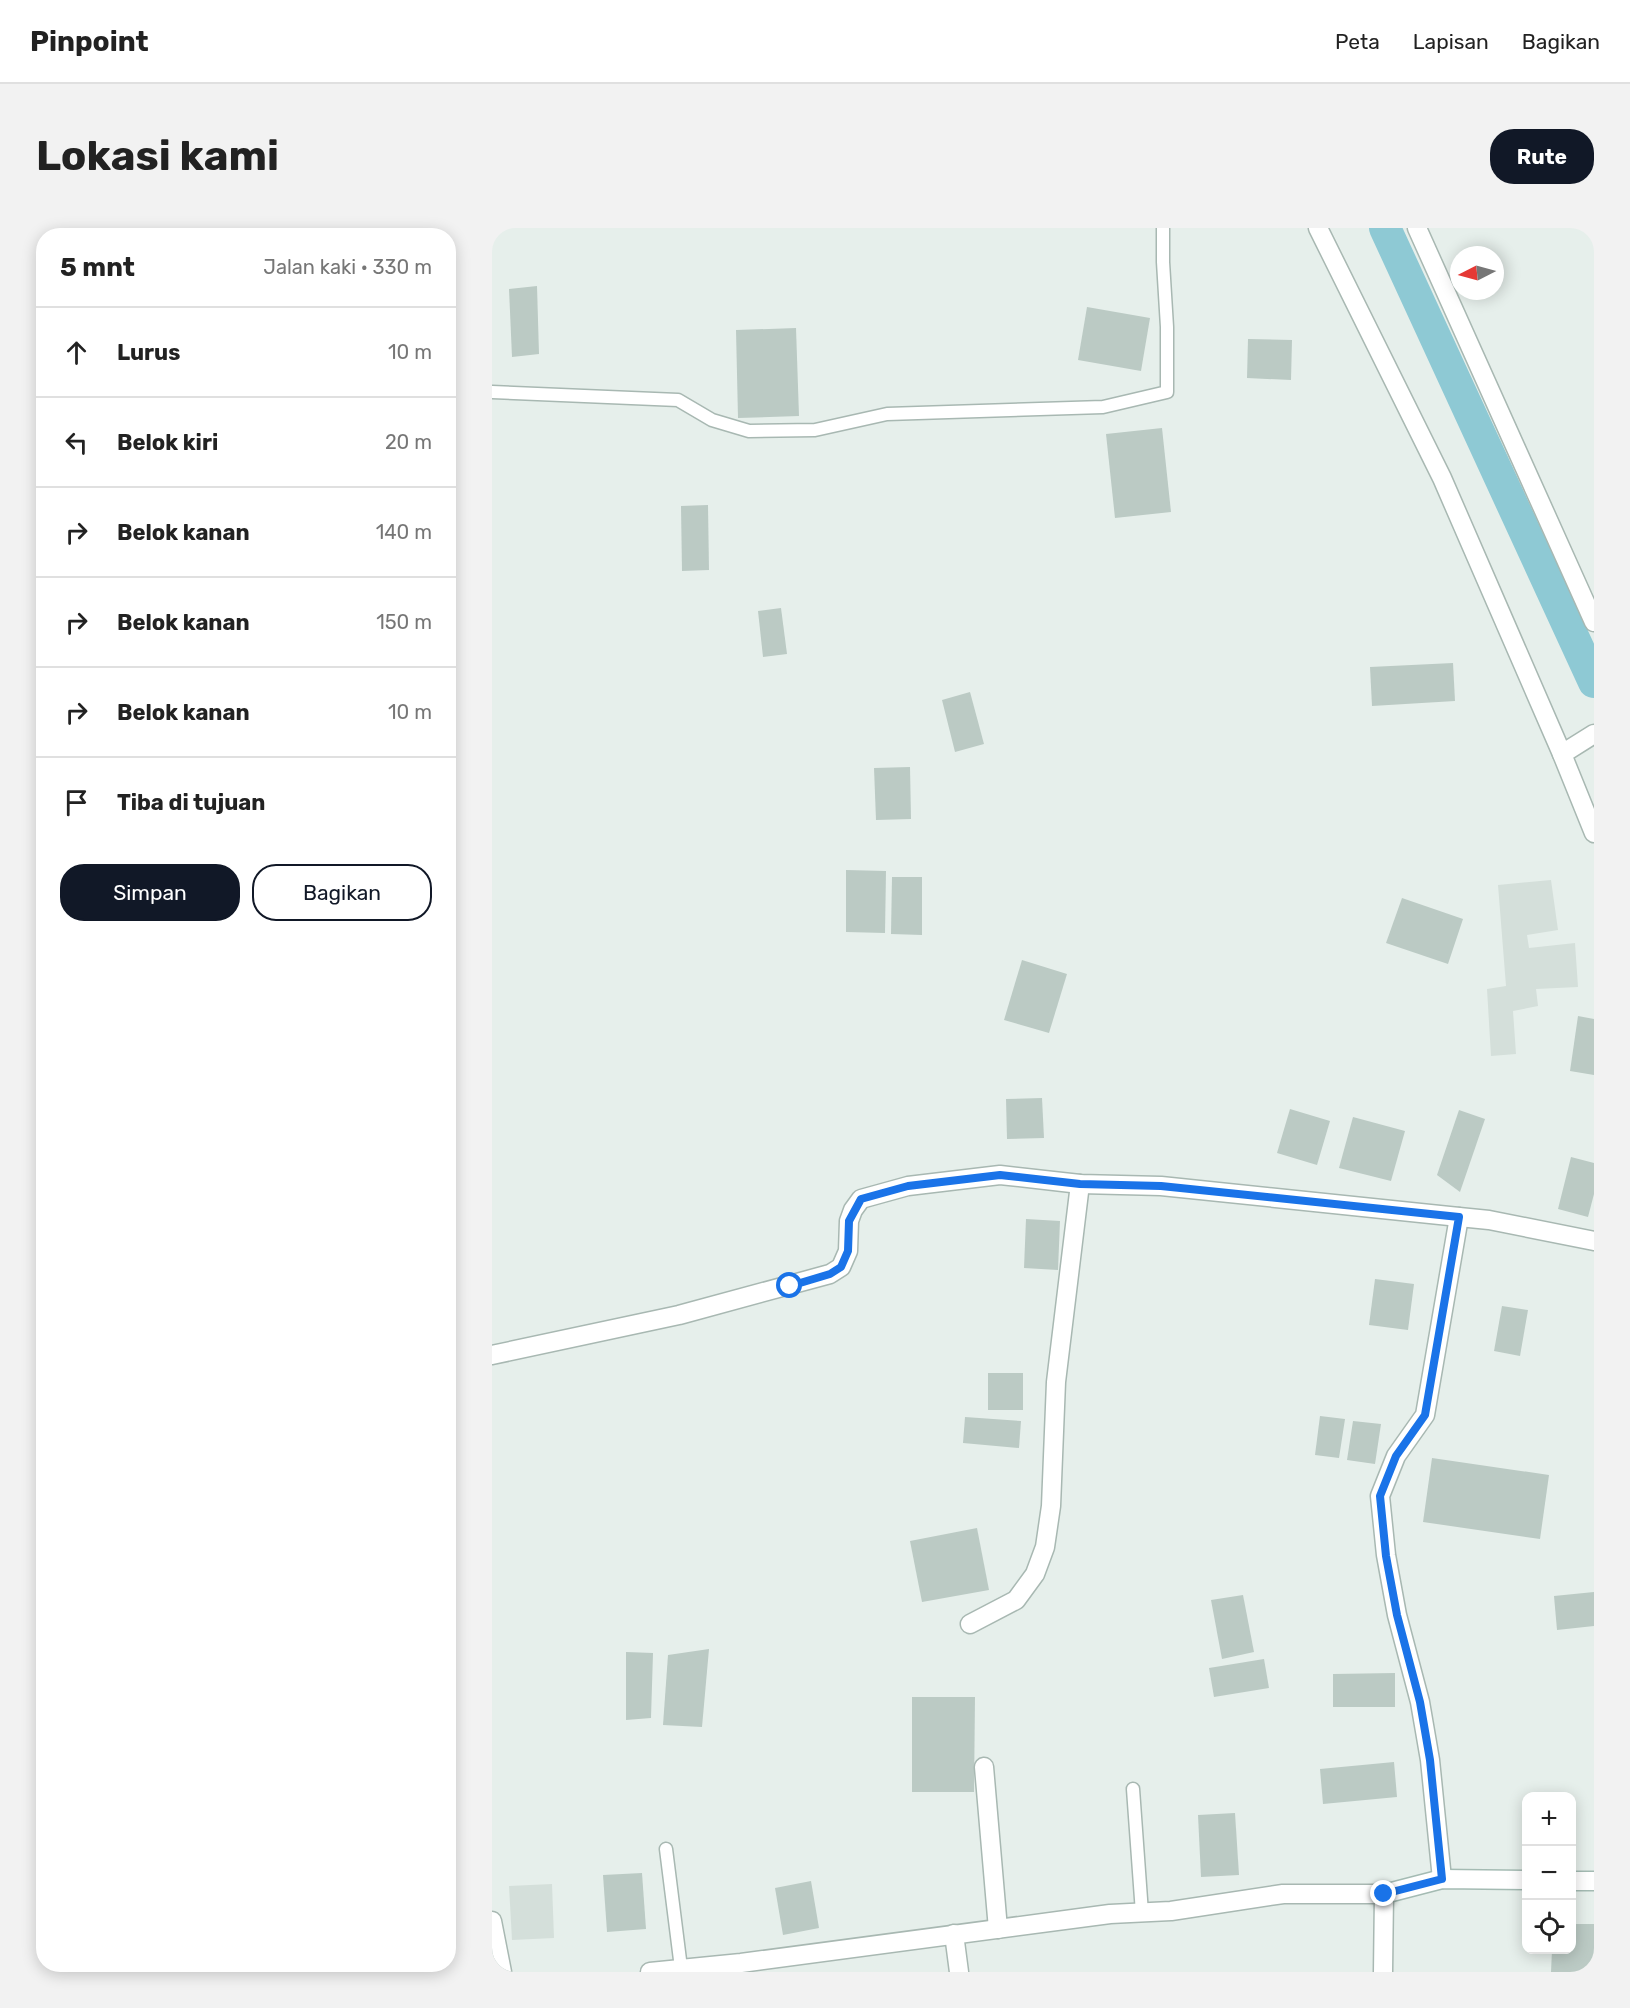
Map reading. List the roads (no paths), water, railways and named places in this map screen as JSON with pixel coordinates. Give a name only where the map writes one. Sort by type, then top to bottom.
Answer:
[{"type":"street","points":[[1318,228],[1442,478],[1594,833]]},
{"type":"street","points":[[1417,228],[1594,621]]},
{"type":"street","points":[[1562,754],[1594,734]]},
{"type":"street","points":[[492,1355],[679,1315],[830,1274],[841,1267],[848,1251],[849,1221],[861,1199],[908,1186],[1000,1175],[1080,1184],[1161,1186],[1489,1220],[1594,1241]]},
{"type":"street","points":[[970,1624],[1016,1600],[1035,1574],[1045,1547],[1051,1506],[1056,1382],[1080,1184]]},
{"type":"street","points":[[1442,1879],[1430,1760],[1420,1702],[1397,1615],[1386,1556],[1380,1496],[1396,1456],[1425,1415],[1459,1217]]},
{"type":"street","points":[[984,1767],[998,1929]]},
{"type":"street","points":[[650,1972],[741,1963],[1110,1914],[1171,1911],[1283,1894],[1384,1894],[1442,1879],[1522,1880]]},
{"type":"street","points":[[1576,1881],[1594,1881]]},
{"type":"street","points":[[1383,1972],[1384,1894]]},
{"type":"street","points":[[492,1920],[502,1972]]},
{"type":"street","points":[[954,1934],[959,1972]]},
{"type":"lane","points":[[492,392],[678,400],[712,420],[748,431],[815,430],[887,414],[1103,407],[1167,392],[1167,327],[1162,262],[1163,228]]},
{"type":"lane","points":[[1132,1789],[1142,1913]]},
{"type":"lane","points":[[666,1849],[681,1968]]},
{"type":"waterway","points":[[1385,228],[1594,682]]}]
